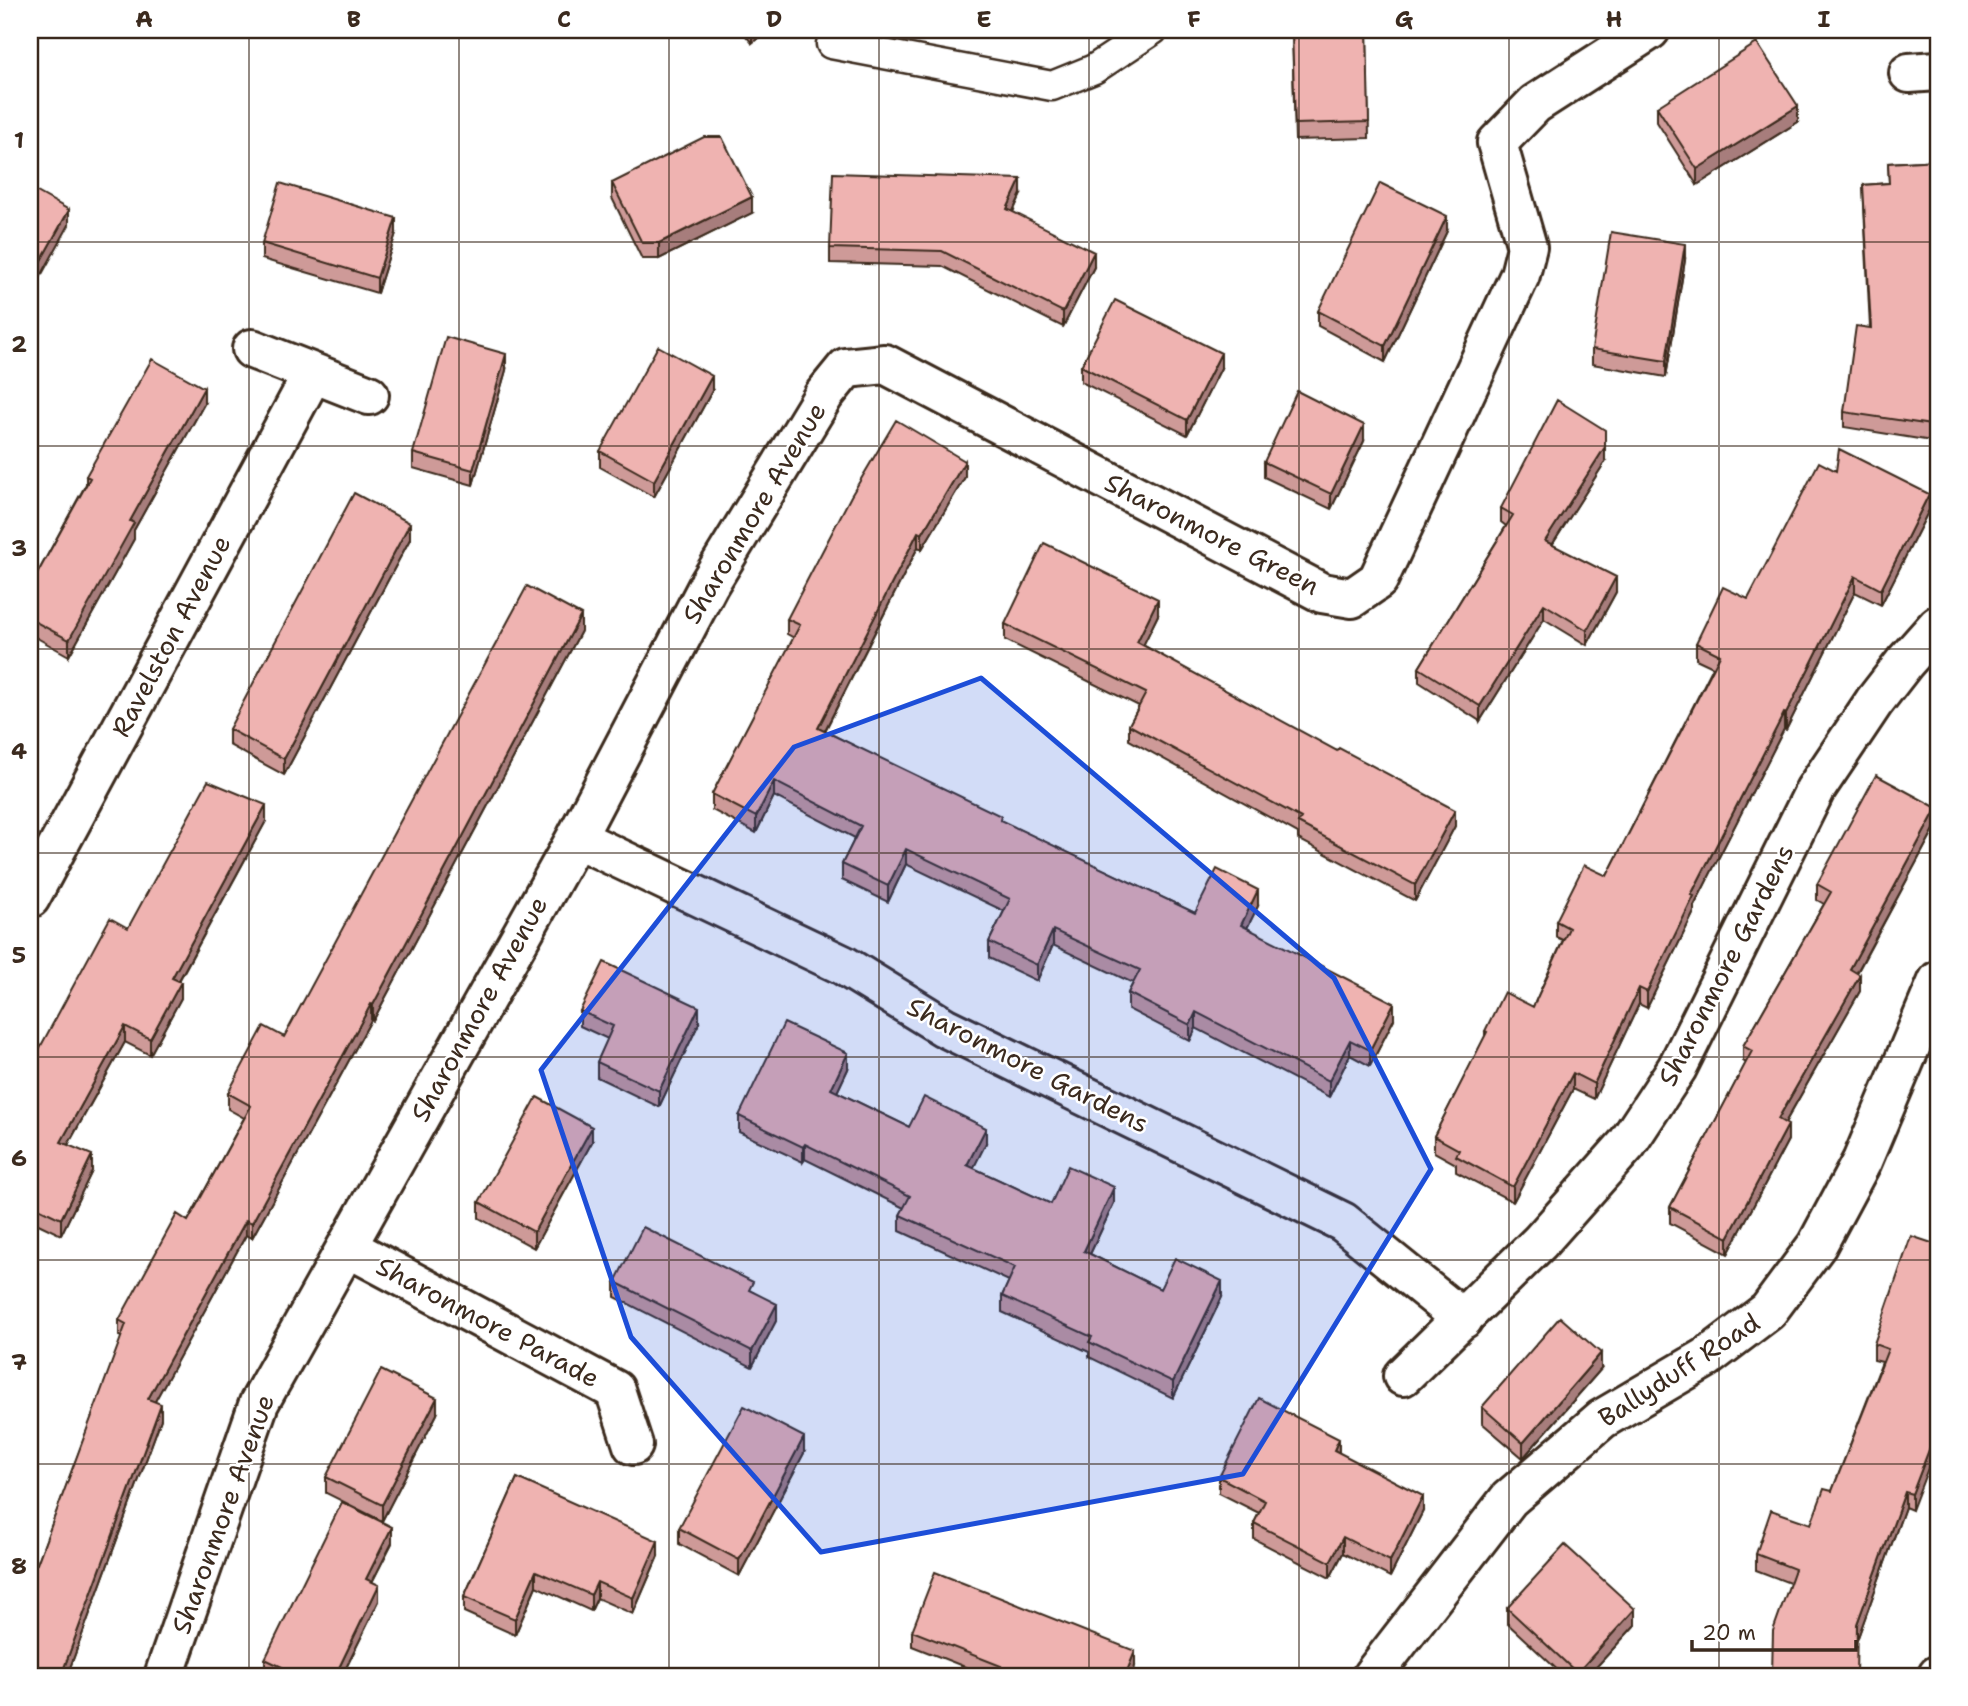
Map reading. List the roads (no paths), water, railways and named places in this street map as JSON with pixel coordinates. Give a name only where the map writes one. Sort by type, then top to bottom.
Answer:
[{"type":"street","name":"Sharonmore Green","points":[[846,368],[885,364],[1322,593],[1352,598],[1378,580],[1520,275],[1527,247],[1497,143],[1535,104],[1650,30]]},
{"type":"street","points":[[252,349],[369,395]]},
{"type":"street","name":"Sharonmore Avenue","points":[[164,1676],[260,1404],[576,838],[709,584],[824,394],[846,368]]},
{"type":"street","name":"Ravelston Avenue","points":[[30,898],[313,374]]},
{"type":"street","name":"Sharonmore Gardens","points":[[1403,1376],[1540,1242],[1627,1144],[1677,1068],[1815,790],[1874,702],[1938,625]]},
{"type":"street","name":"Sharonmore Gardens","points":[[576,838],[844,965],[944,1027],[1343,1222],[1463,1319]]},
{"type":"street","name":"Ballyduff Road","points":[[1371,1676],[1509,1499],[1602,1419],[1706,1358],[1768,1311],[1817,1245],[1862,1161],[1938,981]]},
{"type":"street","name":"Sharonmore Parade","points":[[347,1247],[615,1390],[633,1445]]},
{"type":"lane","points":[[831,44],[1052,86],[1094,69],[1153,30]]}]
